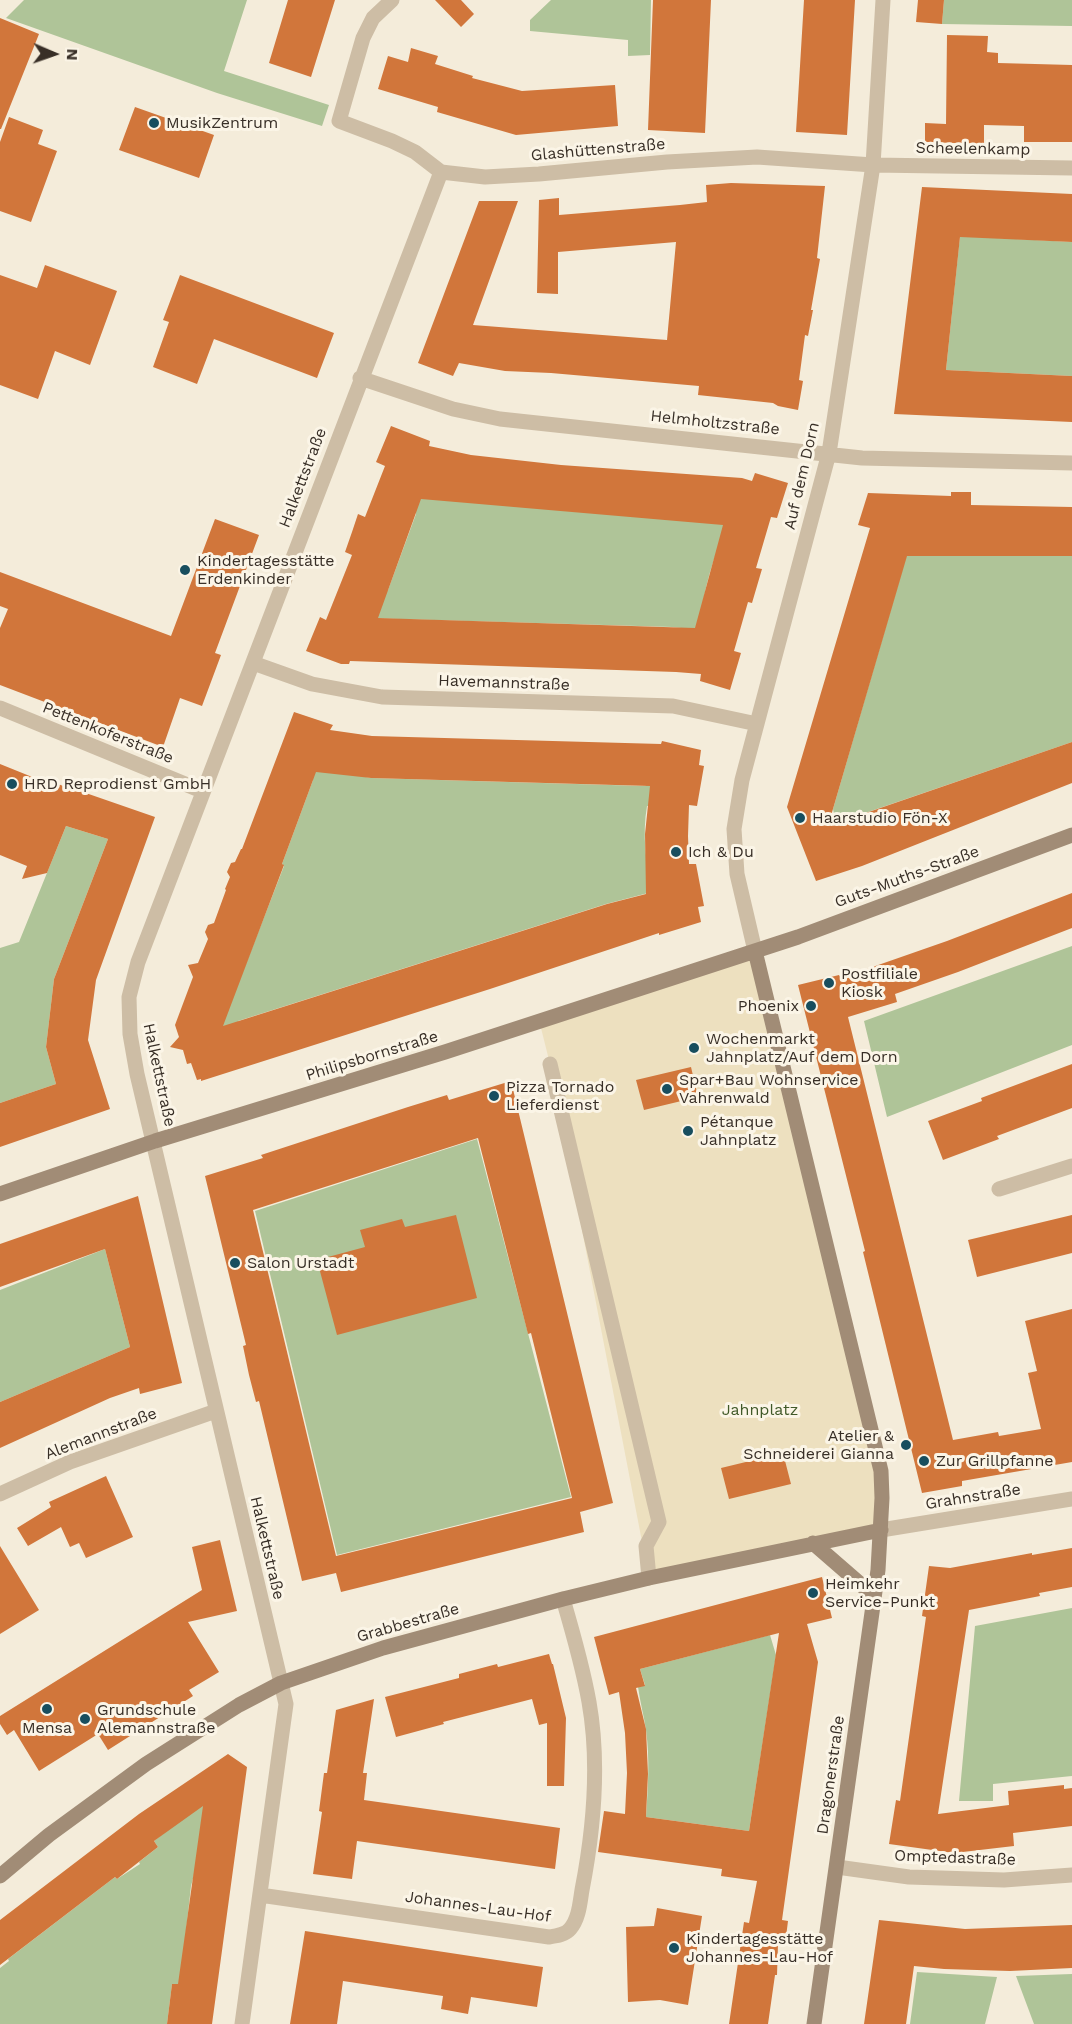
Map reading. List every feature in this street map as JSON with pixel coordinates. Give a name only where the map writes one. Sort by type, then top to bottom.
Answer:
[{"type":"street","points":[[392,0],[373,18],[363,38],[339,121],[415,152],[441,172]]},
{"type":"street","name":"Auf dem Dorn","points":[[755,951],[737,874],[734,829],[742,780],[756,724],[829,453],[873,165],[883,0]]},
{"type":"street","name":"Glashüttenstraße","points":[[441,172],[485,177],[757,157],[873,165]]},
{"type":"street","name":"Scheelenkamp","points":[[873,165],[1072,168]]},
{"type":"street","name":"Halkettstraße","points":[[242,2024],[286,1704],[155,1141],[137,1074],[130,1034],[129,997],[138,962],[202,791],[441,172]]},
{"type":"street","name":"Helmholtzstraße","points":[[360,378],[453,409],[500,419],[862,458],[1072,463]]},
{"type":"street","name":"Havemannstraße","points":[[253,663],[312,684],[382,697],[673,706],[756,724]]},
{"type":"street","name":"Pettenkoferstraße","points":[[0,708],[202,791]]},
{"type":"street","name":"Guts-Muths-Straße","points":[[755,951],[1072,836]]},
{"type":"street","points":[[755,951],[881,1471],[881,1530]]},
{"type":"street","name":"Philipsbornstraße","points":[[0,1194],[155,1141],[445,1052],[755,951]]},
{"type":"street","points":[[550,1064],[659,1522],[646,1546],[649,1578]]},
{"type":"street","points":[[999,1189],[1072,1166]]},
{"type":"street","name":"Alemannstraße","points":[[0,1494],[70,1462],[216,1411]]},
{"type":"street","name":"Grahnstraße","points":[[881,1530],[1072,1499]]},
{"type":"street","name":"Grabbestraße","points":[[0,1876],[48,1835],[146,1764],[239,1706],[281,1683],[383,1648],[564,1599],[649,1578],[881,1530]]},
{"type":"street","name":"Dragonerstraße","points":[[814,2024],[878,1569],[881,1530]]},
{"type":"street","points":[[813,1543],[874,1596]]},
{"type":"street","name":"Johannes-Lau-Hof","points":[[260,1895],[549,1937],[570,1930],[577,1916],[593,1820],[595,1763],[590,1703],[564,1599]]},
{"type":"street","name":"Omptedastraße","points":[[837,1867],[909,1877],[1004,1880],[1072,1875]]},
{"type":"green space","points":[[24,0],[247,0],[224,71],[329,105],[322,126],[217,93],[6,18]]},
{"type":"green space","points":[[551,0],[651,0],[650,55],[628,56],[628,40],[530,31],[530,20]]},
{"type":"green space","points":[[944,0],[1072,0],[1072,26],[942,24]]},
{"type":"green space","points":[[960,236],[1072,242],[1072,376],[946,370]]},
{"type":"green space","points":[[414,486],[730,520],[710,574],[699,630],[672,627],[366,618],[388,590],[416,514]]},
{"type":"green space","points":[[910,543],[932,543],[932,556],[1072,556],[1072,742],[836,823],[833,809]]},
{"type":"green space","points":[[312,767],[371,778],[645,786],[656,779],[652,806],[647,806],[645,828],[646,860],[652,892],[606,904],[238,1021],[239,1026],[219,1033],[284,866],[282,864],[313,780]]},
{"type":"green space","points":[[66,826],[108,839],[54,979],[46,1047],[56,1084],[0,1103],[0,948],[19,942]]},
{"type":"green space","points":[[1072,946],[1072,1045],[887,1117],[864,1021]]},
{"type":"green space","points":[[477,1139],[571,1497],[337,1555],[255,1211]]},
{"type":"green space","points":[[105,1249],[130,1347],[0,1402],[0,1290]]},
{"type":"green space","points":[[1072,1608],[1072,1776],[993,1784],[993,1801],[959,1801],[975,1626]]},
{"type":"green space","points":[[770,1635],[776,1655],[749,1831],[646,1817],[648,1752],[638,1687],[645,1685],[640,1669]]},
{"type":"green space","points":[[201,1803],[212,1809],[191,1886],[180,1985],[172,1984],[167,2024],[0,2024],[0,1968],[9,1961],[8,1959],[115,1877],[117,1879],[140,1864],[139,1862],[158,1847],[154,1841]]},
{"type":"green space","points":[[917,1972],[997,1977],[985,2024],[910,2024]]},
{"type":"green space","points":[[1072,1974],[1072,2024],[1034,2024],[1016,1976]]},
{"type":"shaded area","name":"Jahnplatz","points":[[755,951],[881,1471],[881,1530],[649,1578],[550,1064],[539,1020]]},
{"type":"building","points":[[288,0],[335,0],[311,77],[269,63]]},
{"type":"building","points":[[435,0],[461,0],[474,14],[461,27]]},
{"type":"building","points":[[653,0],[711,0],[705,133],[648,130]]},
{"type":"building","points":[[804,0],[855,0],[847,135],[796,132]]},
{"type":"building","points":[[918,0],[944,0],[942,24],[916,22]]},
{"type":"building","points":[[0,18],[39,34],[1,129],[0,129]]},
{"type":"building","points":[[947,35],[988,36],[987,52],[998,53],[998,63],[1072,65],[1072,142],[1024,142],[1024,126],[984,125],[984,144],[925,142],[925,123],[946,124]]},
{"type":"building","points":[[411,48],[438,56],[435,64],[473,76],[472,78],[522,91],[615,85],[618,126],[516,135],[437,112],[438,107],[378,89],[388,56],[408,62]]},
{"type":"building","points":[[135,107],[214,135],[199,178],[119,150]]},
{"type":"building","points":[[9,117],[43,130],[38,144],[57,151],[31,222],[0,211],[0,142]]},
{"type":"building","points":[[731,183],[825,186],[817,258],[820,259],[808,336],[805,335],[799,380],[803,381],[798,410],[773,403],[698,395],[699,386],[505,371],[459,363],[453,376],[418,363],[479,201],[518,201],[473,325],[667,340],[676,242],[558,252],[558,294],[537,293],[539,200],[559,198],[559,215],[680,205],[707,202],[706,185]]},
{"type":"building","points":[[922,187],[1072,194],[1072,242],[960,237],[946,370],[1072,376],[1072,422],[894,414]]},
{"type":"building","points":[[45,265],[117,291],[90,365],[55,351],[38,399],[0,385],[0,275],[37,288]]},
{"type":"building","points":[[180,275],[334,333],[317,378],[214,339],[197,384],[153,367],[169,322],[163,320]]},
{"type":"building","points":[[391,426],[430,441],[429,446],[471,455],[561,465],[742,478],[752,481],[755,473],[788,483],[777,518],[771,517],[756,568],[762,569],[752,603],[748,602],[734,651],[741,653],[730,690],[700,681],[701,674],[350,661],[349,664],[341,664],[306,651],[320,617],[326,620],[352,555],[345,552],[358,514],[365,517],[385,466],[376,462]],"holes":[[[421,499],[723,525],[695,628],[378,618]]]},
{"type":"building","points":[[951,492],[971,492],[971,505],[1072,507],[1072,556],[907,556],[828,826],[1072,742],[1072,783],[862,866],[816,881],[787,807],[870,528],[858,525],[868,493],[951,496]]},
{"type":"building","points":[[215,519],[259,535],[215,653],[221,655],[202,706],[180,698],[163,747],[0,685],[0,628],[8,609],[0,606],[0,572],[171,636]]},
{"type":"building","points":[[294,712],[333,725],[330,730],[372,736],[661,744],[662,741],[701,750],[699,765],[704,766],[697,806],[689,805],[688,836],[689,864],[696,864],[704,906],[698,907],[701,922],[659,935],[659,933],[201,1081],[201,1079],[197,1080],[191,1063],[187,1064],[183,1050],[170,1047],[179,1037],[175,1025],[193,977],[188,965],[198,963],[208,939],[205,932],[208,925],[214,923],[226,890],[230,877],[227,872],[242,849]],"holes":[[[316,772],[371,778],[650,786],[645,834],[646,894],[607,904],[223,1026],[284,865],[282,864]]]},
{"type":"building","points":[[0,764],[57,787],[58,784],[155,817],[96,980],[88,1040],[110,1109],[0,1147],[0,1103],[56,1084],[46,1047],[54,979],[108,839],[66,826],[47,873],[22,879],[27,866],[0,855]]},
{"type":"building","points":[[1072,893],[1072,928],[895,994],[897,1002],[848,1017],[953,1440],[998,1432],[999,1436],[1041,1429],[1028,1373],[1037,1371],[1025,1321],[1072,1309],[1072,1462],[962,1481],[962,1486],[922,1493],[863,1252],[865,1251],[798,985],[839,975],[841,978],[947,941]]},
{"type":"building","points":[[1072,1064],[1072,1108],[997,1136],[999,1139],[943,1160],[928,1121],[982,1101],[981,1098]]},
{"type":"building","name":"Spar+Bau Wohnservice Vahrenwald","points":[[691,1067],[698,1097],[644,1110],[636,1080]]},
{"type":"building","points":[[511,1081],[613,1503],[580,1512],[584,1532],[341,1592],[336,1573],[302,1581],[259,1401],[256,1402],[249,1375],[243,1346],[246,1345],[205,1176],[263,1158],[261,1155],[408,1107],[447,1095],[449,1100]],"holes":[[[478,1138],[528,1334],[531,1333],[572,1498],[336,1556],[253,1210]]]},
{"type":"building","points":[[138,1196],[182,1383],[140,1394],[139,1388],[110,1398],[0,1448],[0,1402],[130,1347],[105,1249],[0,1287],[0,1244]]},
{"type":"building","points":[[456,1215],[477,1298],[337,1335],[317,1260],[365,1247],[360,1230],[402,1219],[405,1227]]},
{"type":"building","points":[[1072,1215],[1072,1253],[977,1277],[968,1240]]},
{"type":"building","points":[[783,1453],[791,1484],[729,1499],[721,1468]]},
{"type":"building","points":[[106,1476],[133,1537],[86,1558],[79,1543],[70,1547],[61,1527],[28,1546],[17,1528],[51,1507],[49,1502]]},
{"type":"building","points":[[220,1540],[237,1611],[188,1622],[219,1672],[189,1690],[193,1696],[108,1750],[98,1734],[39,1771],[14,1730],[7,1735],[0,1724],[0,1716],[202,1590],[192,1547]]},
{"type":"building","points":[[0,1546],[39,1610],[0,1634]]},
{"type":"building","points":[[1072,1548],[1072,1587],[1039,1593],[1040,1596],[969,1610],[938,1814],[1009,1805],[1008,1791],[1064,1785],[1064,1789],[1072,1788],[1072,1826],[1013,1833],[1014,1846],[954,1853],[889,1844],[896,1800],[900,1801],[926,1617],[922,1616],[929,1566],[950,1568]]},
{"type":"building","points":[[822,1577],[832,1618],[807,1624],[818,1662],[782,1920],[788,1921],[785,1945],[778,1944],[777,1975],[775,1975],[768,2024],[729,2024],[744,1922],[749,1923],[757,1881],[721,1876],[722,1869],[598,1852],[604,1811],[625,1814],[627,1773],[625,1733],[619,1692],[609,1695],[594,1637]],"holes":[[[779,1633],[749,1831],[646,1817],[648,1774],[646,1729],[636,1688],[645,1686],[640,1669]]]},
{"type":"building","points":[[549,1654],[566,1718],[564,1786],[547,1786],[547,1723],[539,1725],[532,1699],[396,1737],[385,1697],[459,1678],[459,1674],[497,1664],[498,1667]]},
{"type":"building","points":[[374,1699],[363,1773],[367,1773],[364,1800],[560,1828],[555,1869],[357,1841],[352,1879],[313,1874],[322,1812],[319,1811],[324,1773],[327,1773],[336,1710]]},
{"type":"building","points":[[228,1754],[247,1767],[212,2024],[167,2024],[172,1984],[178,1984],[203,1806],[154,1841],[158,1847],[0,1965],[0,1920],[139,1814]]},
{"type":"building","points":[[657,1908],[702,1916],[688,2005],[660,2000],[628,2002],[626,1927],[654,1926]]},
{"type":"building","points":[[879,1920],[965,1929],[1072,1925],[1072,1968],[1010,1971],[914,1966],[906,2024],[864,2024]]},
{"type":"building","points":[[305,1931],[543,1967],[537,2007],[471,1997],[468,2014],[441,2009],[443,1996],[343,1981],[337,2024],[290,2024]]},
{"type":"place","name":"MusikZentrum","points":[[154,123]]},
{"type":"place","name":"Kindertagesstätte Erdenkinder","points":[[185,570]]},
{"type":"place","name":"HRD Reprodienst GmbH","points":[[12,784]]},
{"type":"place","name":"Haarstudio Fön-X","points":[[800,818]]},
{"type":"place","name":"Ich & Du","points":[[676,852]]},
{"type":"place","name":"Postfiliale Kiosk","points":[[829,983]]},
{"type":"place","name":"Phoenix","points":[[811,1006]]},
{"type":"place","name":"Wochenmarkt Jahnplatz/Auf dem Dorn","points":[[694,1048]]},
{"type":"place","name":"Spar+Bau Wohnservice Vahrenwald","points":[[667,1089]]},
{"type":"place","name":"Pizza Tornado Lieferdienst","points":[[494,1096]]},
{"type":"place","name":"Pétanque Jahnplatz","points":[[688,1131]]},
{"type":"place","name":"Salon Urstadt","points":[[235,1263]]},
{"type":"place","name":"Atelier & Schneiderei Gianna","points":[[906,1445]]},
{"type":"place","name":"Zur Grillpfanne","points":[[924,1461]]},
{"type":"place","name":"Heimkehr Service-Punkt","points":[[813,1593]]},
{"type":"place","name":"Mensa","points":[[47,1709]]},
{"type":"place","name":"Grundschule Alemannstraße","points":[[85,1719]]},
{"type":"place","name":"Kindertagesstätte Johannes-Lau-Hof","points":[[674,1948]]}]
